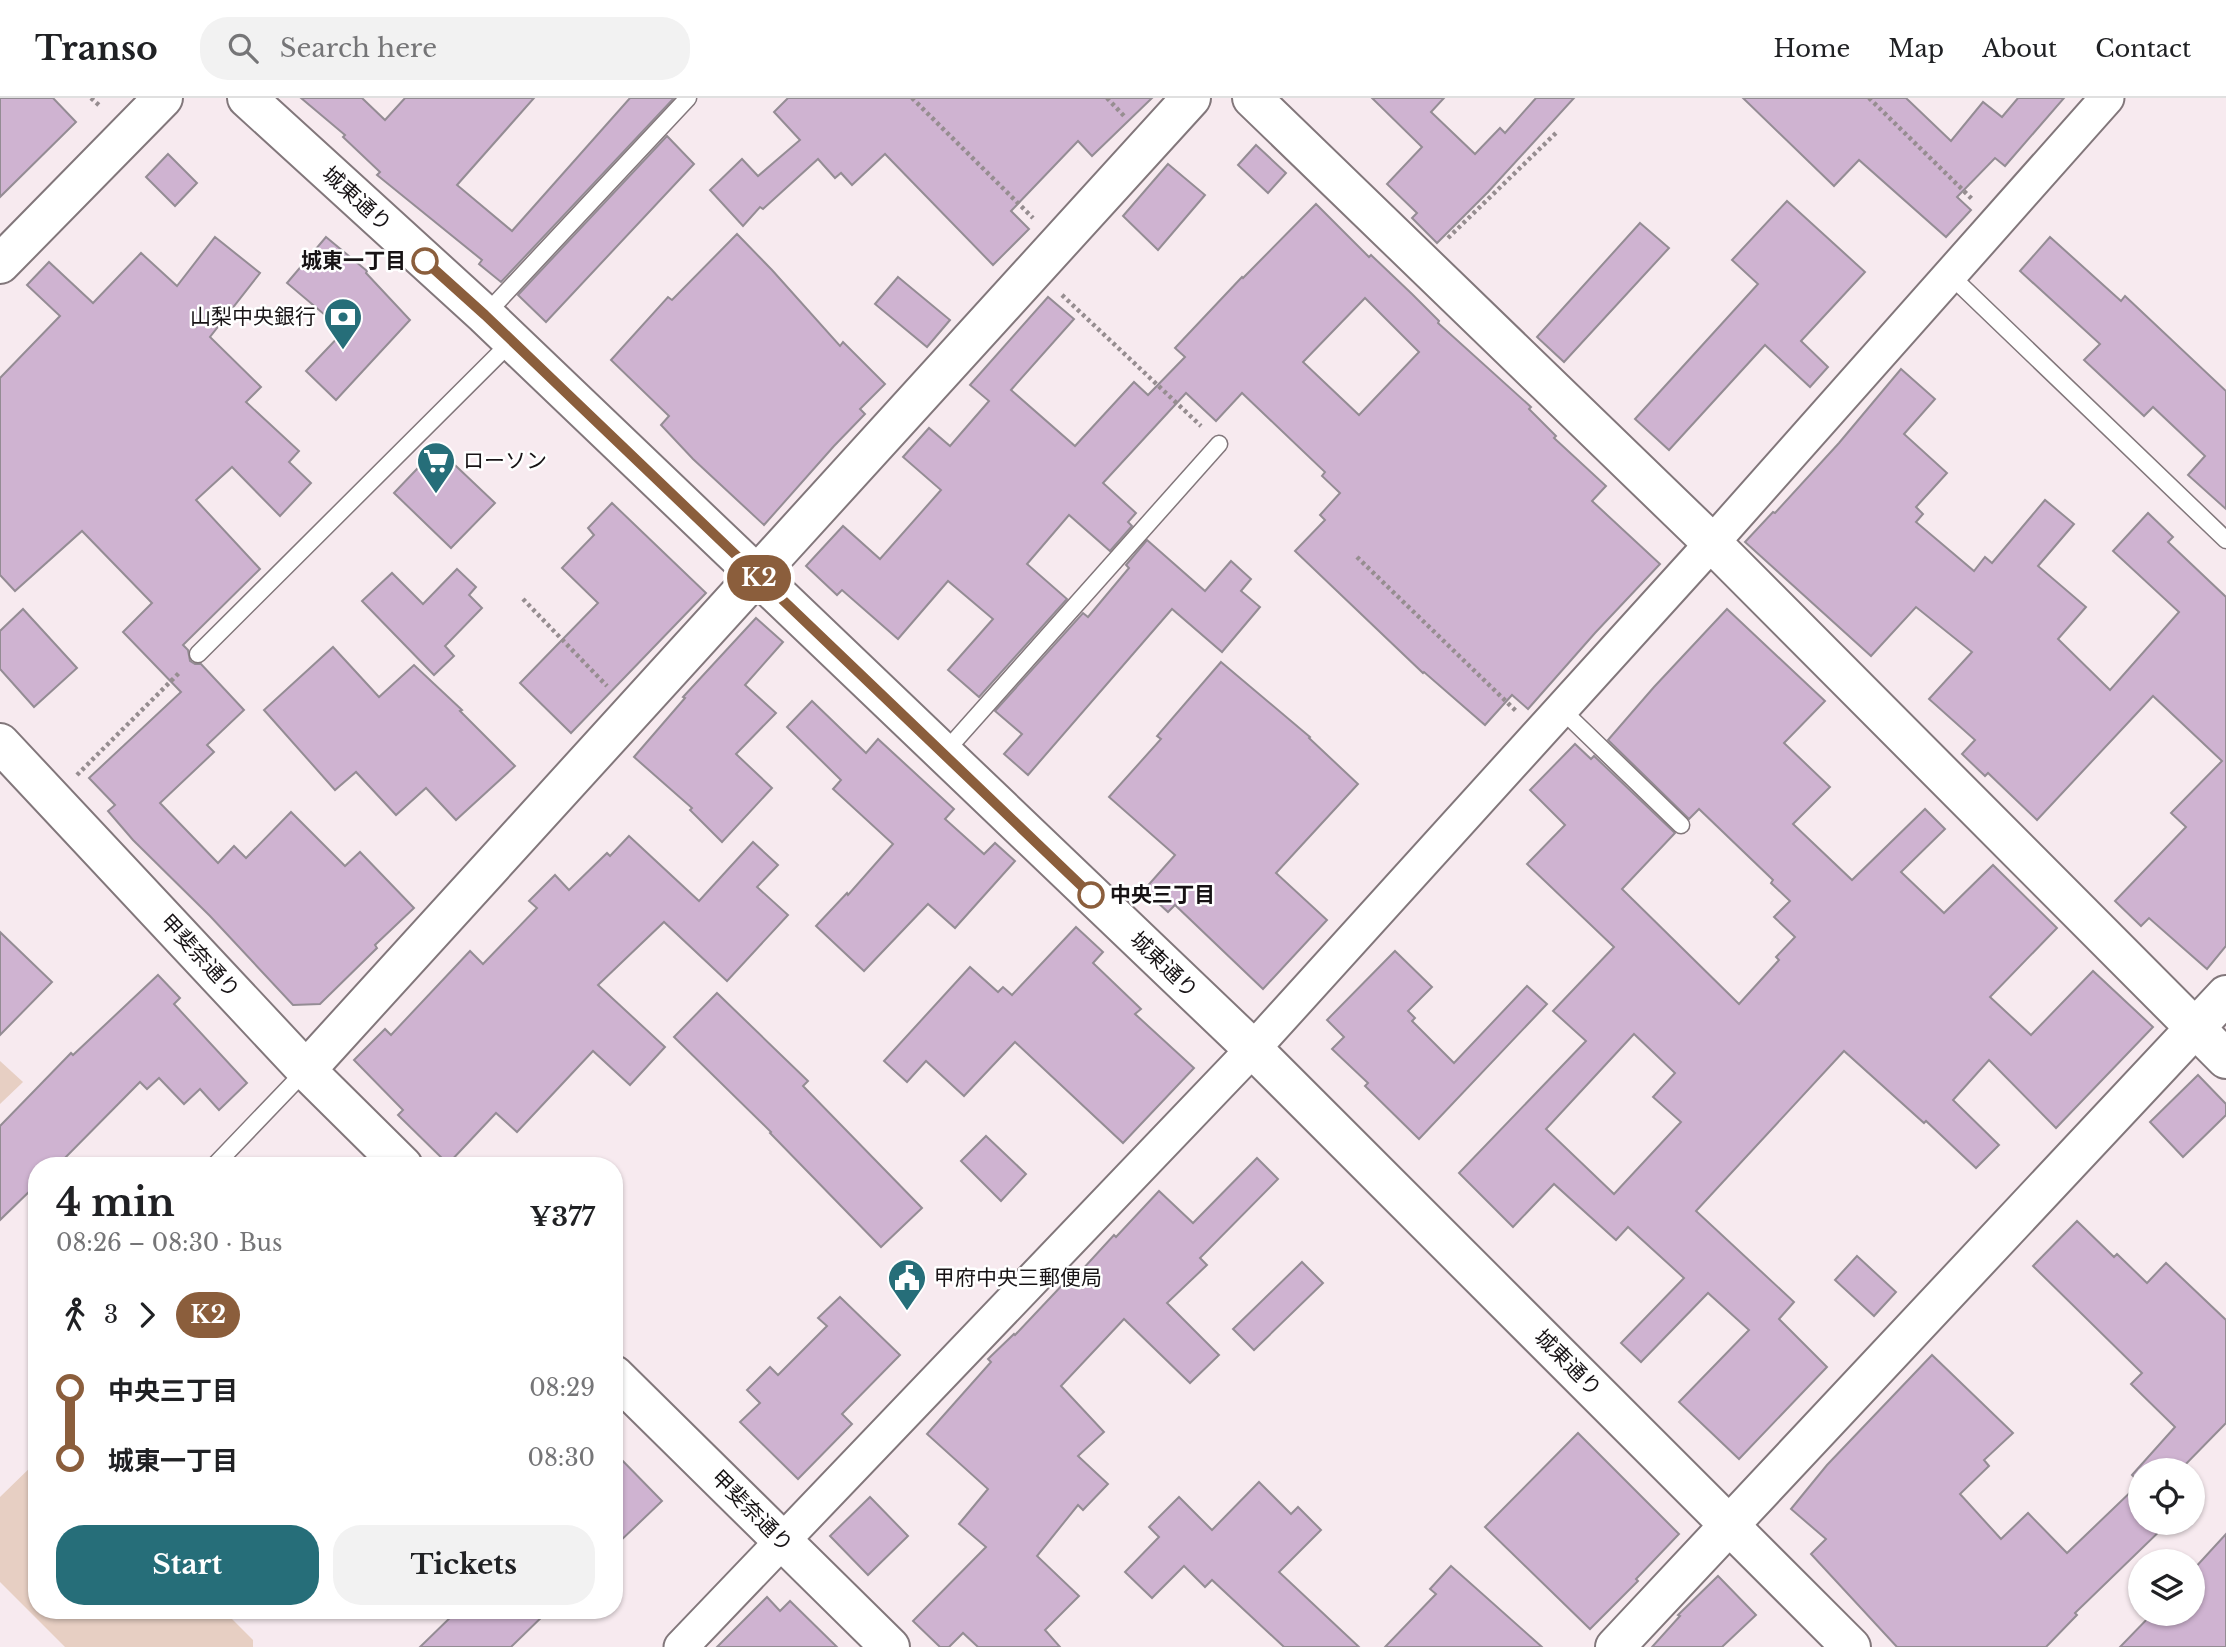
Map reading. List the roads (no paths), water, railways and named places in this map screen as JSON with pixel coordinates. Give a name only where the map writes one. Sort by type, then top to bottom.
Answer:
[{"type":"main road","points":[[0,264],[163,98]]},
{"type":"main road","name":"城東通り","points":[[247,98],[485,315],[1253,1049],[1851,1647]]},
{"type":"main road","points":[[306,1070],[1191,98]]},
{"type":"main road","points":[[1252,98],[1712,543],[2226,1059]]},
{"type":"main road","name":"甲斐奈通り","points":[[0,743],[306,1070],[394,1157]]},
{"type":"main road","points":[[1615,1647],[2226,995]]},
{"type":"main road","name":"甲斐奈通り","points":[[623,1384],[890,1647]]},
{"type":"street","points":[[681,1647],[1253,1049],[1712,543],[2107,98]]},
{"type":"lane","points":[[485,315],[688,98]]},
{"type":"lane","points":[[1950,275],[2226,540]]},
{"type":"lane","points":[[198,654],[512,341]]},
{"type":"lane","points":[[943,754],[1219,443]]},
{"type":"lane","points":[[1562,709],[1681,825]]},
{"type":"lane","points":[[223,1157],[306,1070]]},
{"type":"place","name":"城東一丁目","points":[[425,261]]},
{"type":"place","name":"山梨中央銀行","points":[[343,351]]},
{"type":"place","name":"ローソン","points":[[436,495]]},
{"type":"place","name":"中央三丁目","points":[[1091,895]]},
{"type":"place","name":"甲府中央三郵便局","points":[[907,1312]]}]
